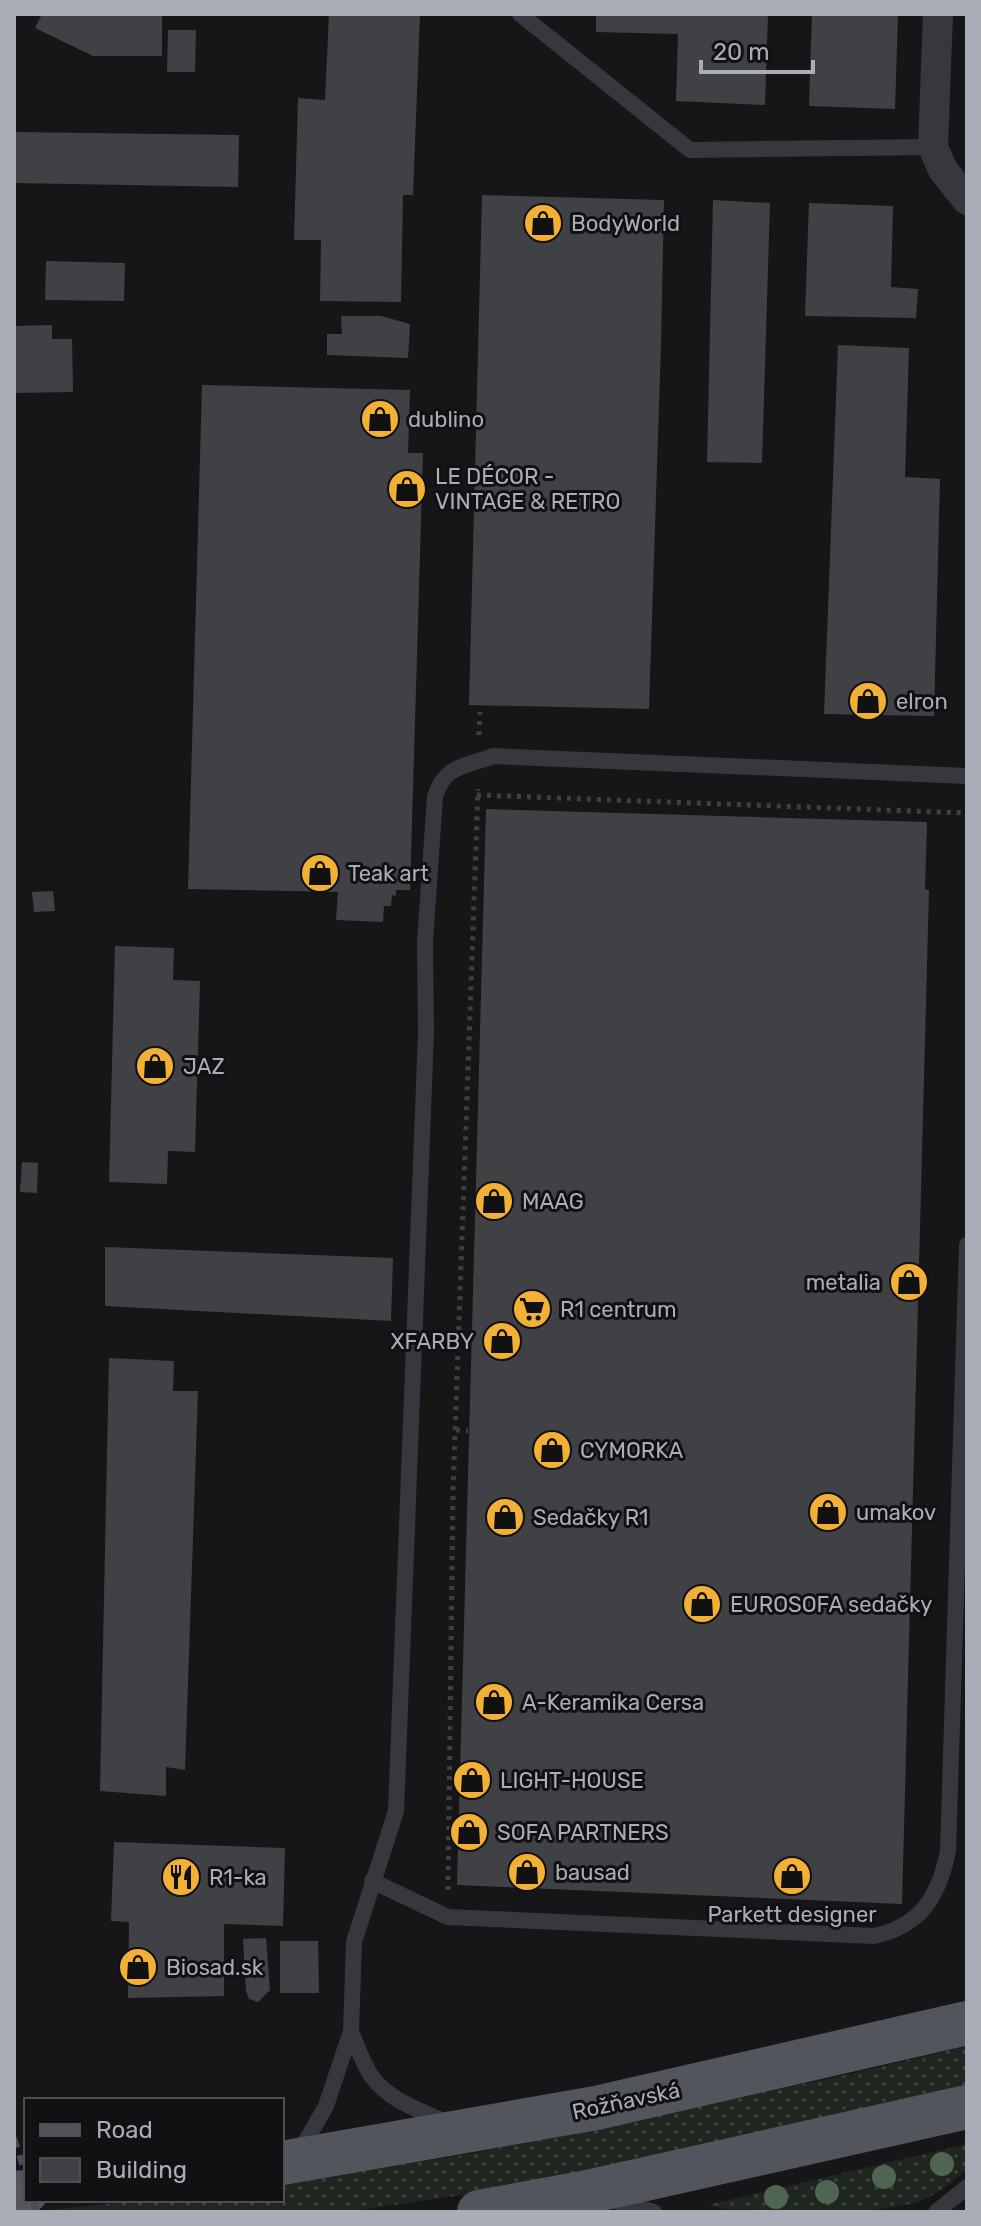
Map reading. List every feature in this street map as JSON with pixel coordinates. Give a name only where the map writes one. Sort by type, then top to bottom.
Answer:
[{"type":"main road","name":"Rožňavská","points":[[288,2162],[596,2108],[967,2023]]},
{"type":"main road","points":[[479,2212],[583,2193],[967,2107]]},
{"type":"street","points":[[938,14],[933,147],[943,170],[967,200]]},
{"type":"lane","points":[[520,14],[690,150],[933,147]]},
{"type":"lane","points":[[288,2162],[326,2106],[351,2031],[354,1942],[396,1811],[426,1048],[425,943],[435,796],[440,782],[455,767],[493,756],[967,776]]},
{"type":"lane","points":[[372,1881],[448,1917],[874,1936],[892,1932],[910,1922],[930,1902],[943,1877],[948,1851],[967,1245]]},
{"type":"lane","points":[[351,2031],[371,2075],[387,2092],[418,2111],[469,2132]]},
{"type":"lane","points":[[936,2212],[967,2187]]},
{"type":"lane","points":[[583,2193],[654,2212]]},
{"type":"path","points":[[448,1917],[456,1430],[480,712]]},
{"type":"path","points":[[477,795],[967,813]]},
{"type":"path","points":[[456,1430],[468,1431]]},
{"type":"shaded area","points":[[967,2046],[967,2085],[502,2189],[346,2212],[29,2212],[126,2202],[284,2202],[284,2183],[469,2154],[850,2074]]},
{"type":"shaded area","points":[[967,2144],[967,2169],[941,2190],[910,2204],[818,2212],[724,2209],[708,2205]]},
{"type":"building","points":[[42,14],[162,14],[162,56],[93,56],[35,28]]},
{"type":"building","points":[[329,14],[420,14],[413,195],[403,195],[401,302],[320,301],[321,240],[294,240],[298,98],[325,100]]},
{"type":"building","points":[[596,14],[768,14],[765,105],[676,101],[678,34],[596,32]]},
{"type":"building","points":[[812,14],[898,14],[895,109],[809,106]]},
{"type":"building","points":[[168,30],[196,30],[195,72],[167,72]]},
{"type":"building","points":[[14,132],[239,135],[238,187],[14,183]]},
{"type":"building","points":[[482,195],[664,200],[649,709],[469,705]]},
{"type":"building","points":[[713,200],[770,203],[762,463],[707,462]]},
{"type":"building","points":[[809,203],[893,206],[891,287],[918,289],[916,318],[805,316]]},
{"type":"building","points":[[46,261],[125,263],[124,301],[45,300]]},
{"type":"building","points":[[341,316],[381,316],[410,324],[408,358],[327,355],[327,334],[342,334]]},
{"type":"building","points":[[52,325],[52,339],[72,339],[73,392],[14,393],[14,326]]},
{"type":"building","points":[[838,345],[909,348],[905,477],[940,479],[934,716],[824,714]]},
{"type":"building","points":[[202,385],[410,390],[408,453],[423,453],[410,890],[396,890],[391,906],[384,906],[383,922],[336,920],[338,892],[188,889]]},
{"type":"building","name":"R1 centrum","points":[[486,809],[927,822],[925,889],[929,890],[902,1904],[457,1885]]},
{"type":"building","points":[[53,891],[55,911],[34,912],[32,892]]},
{"type":"building","name":"JAZ","points":[[115,946],[174,948],[173,980],[200,981],[195,1152],[168,1151],[167,1184],[109,1182]]},
{"type":"building","points":[[22,1162],[38,1163],[37,1193],[20,1192]]},
{"type":"building","points":[[105,1247],[393,1258],[391,1321],[105,1306]]},
{"type":"building","points":[[109,1358],[174,1361],[173,1391],[198,1391],[185,1770],[166,1767],[166,1796],[100,1791]]},
{"type":"building","points":[[114,1842],[285,1848],[283,1926],[224,1924],[224,1996],[128,1998],[129,1922],[111,1921]]},
{"type":"building","points":[[266,1938],[270,1990],[258,2002],[249,1999],[246,1991],[243,1939]]},
{"type":"building","points":[[280,1941],[318,1941],[319,1993],[280,1993]]},
{"type":"railway","points":[[14,2138],[24,2170]]},
{"type":"railway","points":[[34,2202],[37,2212]]},
{"type":"place","name":"BodyWorld","points":[[543,223]]},
{"type":"place","name":"dublino","points":[[380,419]]},
{"type":"place","name":"LE DÉCOR - VINTAGE & RETRO","points":[[407,489]]},
{"type":"place","name":"elron","points":[[868,701]]},
{"type":"place","name":"Teak art","points":[[320,873]]},
{"type":"place","name":"JAZ","points":[[155,1066]]},
{"type":"place","name":"MAAG","points":[[494,1201]]},
{"type":"place","name":"metalia","points":[[909,1282]]},
{"type":"place","name":"R1 centrum","points":[[532,1309]]},
{"type":"place","name":"XFARBY","points":[[502,1341]]},
{"type":"place","name":"CYMORKA","points":[[552,1450]]},
{"type":"place","name":"umakov","points":[[828,1512]]},
{"type":"place","name":"Sedačky R1","points":[[505,1517]]},
{"type":"place","name":"EUROSOFA sedačky","points":[[702,1604]]},
{"type":"place","name":"A-Keramika Cersa","points":[[494,1702]]},
{"type":"place","name":"LIGHT-HOUSE","points":[[472,1780]]},
{"type":"place","name":"SOFA PARTNERS","points":[[469,1832]]},
{"type":"place","name":"bausad","points":[[527,1872]]},
{"type":"place","name":"Parkett designer","points":[[792,1876]]},
{"type":"place","name":"R1-ka","points":[[181,1877]]},
{"type":"place","name":"Biosad.sk","points":[[138,1967]]}]
